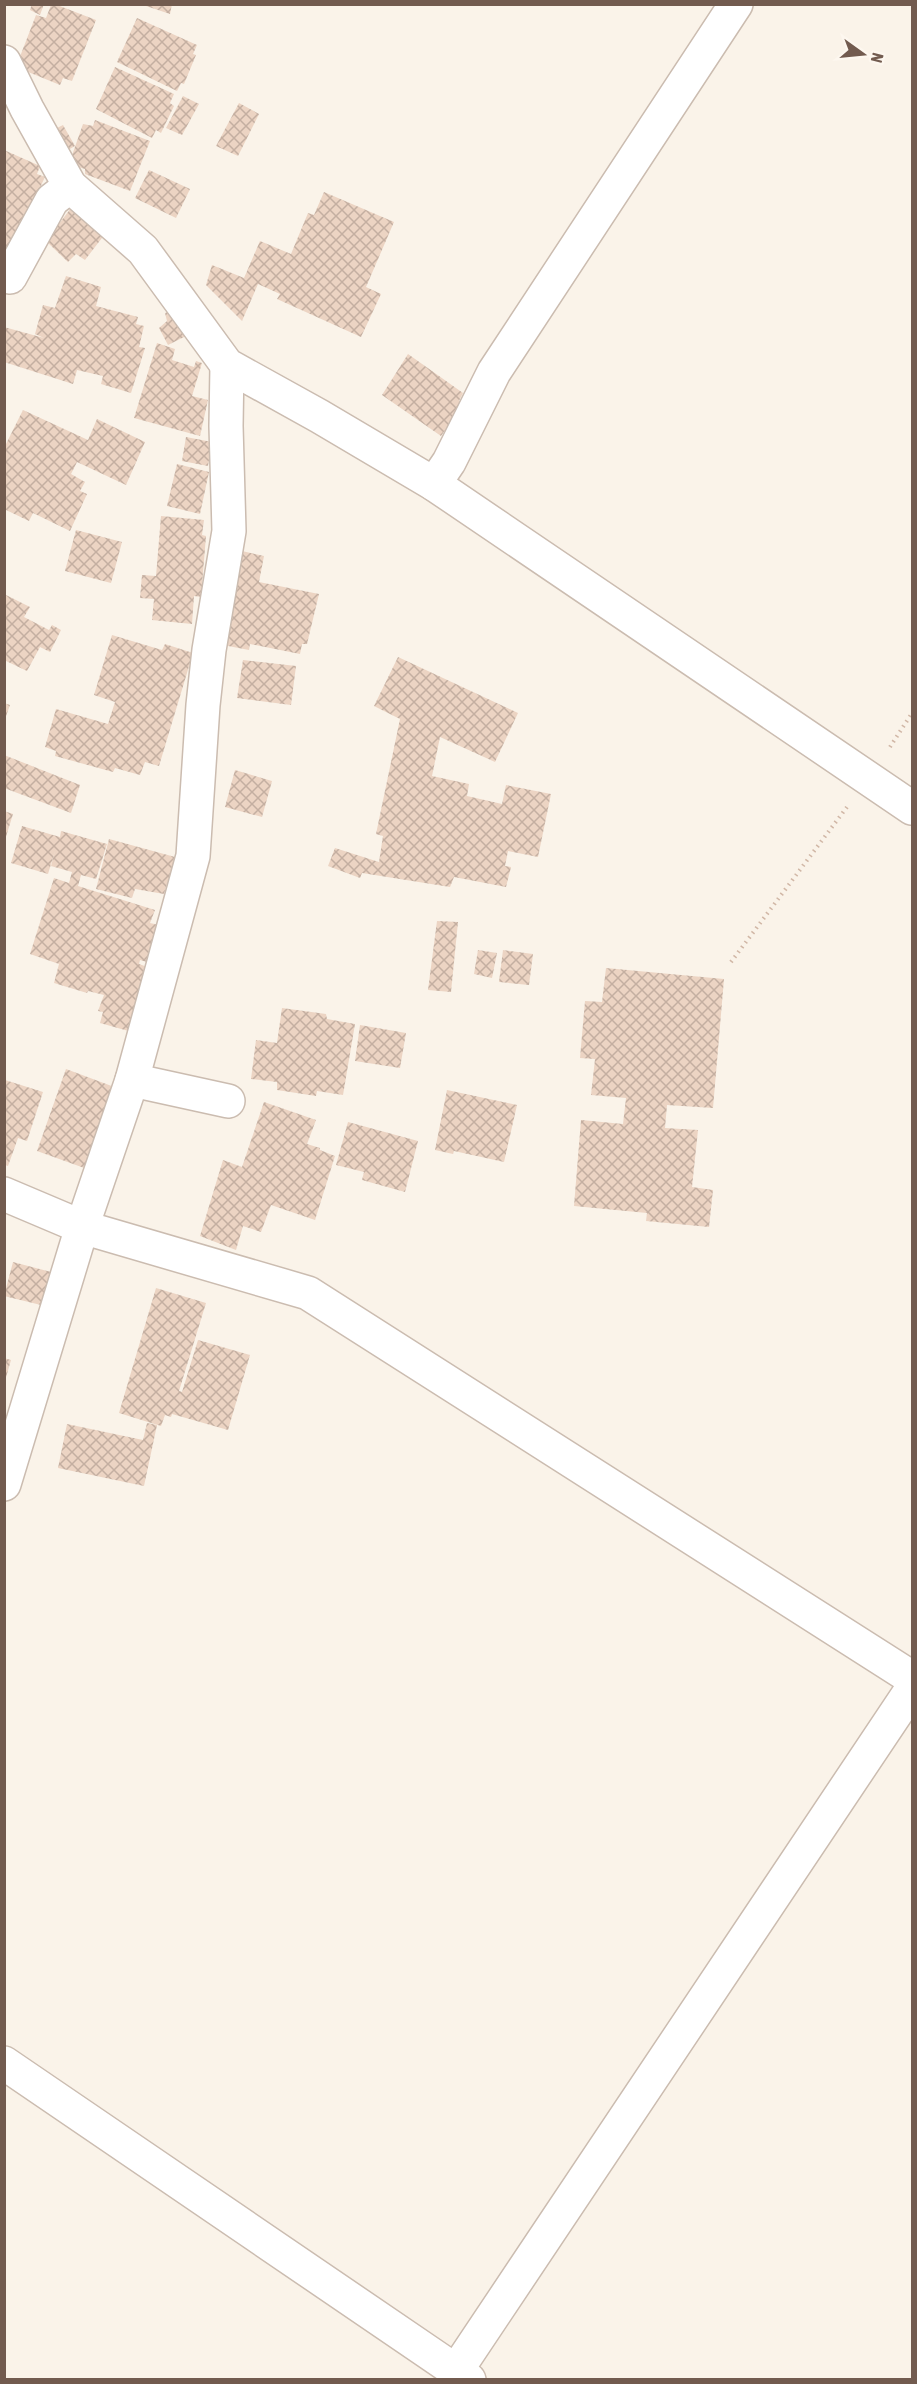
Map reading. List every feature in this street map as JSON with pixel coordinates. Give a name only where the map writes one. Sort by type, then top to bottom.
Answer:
[{"type":"street","points":[[434,484],[449,462],[494,372],[736,4]]},
{"type":"street","points":[[4,62],[69,186],[143,250],[227,365],[434,484],[912,808]]},
{"type":"street","points":[[4,276],[10,277],[52,200],[69,186]]},
{"type":"street","points":[[4,1484],[82,1227],[132,1080],[193,856],[205,683],[229,531],[227,365]]},
{"type":"street","points":[[132,1080],[228,1101]]},
{"type":"street","points":[[4,1194],[82,1227],[308,1293],[912,1678]]},
{"type":"street","points":[[4,2063],[462,2375],[912,1689]]},
{"type":"path","points":[[731,962],[869,778],[912,713]]},
{"type":"building","points":[[32,4],[44,4],[40,15],[30,10]]},
{"type":"building","points":[[140,4],[172,4],[170,14]]},
{"type":"building","points":[[51,5],[57,5],[96,20],[72,81],[63,78],[60,85],[16,67],[36,15],[46,18]]},
{"type":"building","points":[[137,18],[197,45],[193,54],[196,55],[184,84],[181,83],[177,91],[117,62]]},
{"type":"building","points":[[115,67],[174,94],[170,103],[174,106],[161,133],[156,130],[152,138],[96,109]]},
{"type":"building","points":[[183,96],[199,104],[182,135],[166,128]]},
{"type":"building","points":[[239,103],[259,114],[238,156],[216,146]]},
{"type":"building","points":[[95,120],[150,141],[130,191],[85,174],[85,169],[69,164],[83,124],[93,126]]},
{"type":"building","points":[[63,125],[75,146],[61,154],[49,132]]},
{"type":"building","points":[[4,150],[40,166],[37,174],[45,177],[10,251],[4,249]]},
{"type":"building","points":[[149,170],[190,189],[176,218],[135,198]]},
{"type":"building","points":[[324,192],[394,222],[366,287],[381,294],[361,337],[277,299],[280,294],[258,284],[242,321],[206,285],[212,265],[244,278],[260,241],[291,254],[308,213],[314,215]]},
{"type":"building","points":[[71,208],[105,234],[85,260],[76,254],[68,262],[46,241]]},
{"type":"building","points":[[66,276],[101,287],[96,306],[138,317],[136,324],[144,326],[139,347],[145,348],[131,393],[101,384],[103,376],[77,370],[73,384],[4,362],[4,327],[44,338],[35,334],[43,305],[55,308]]},
{"type":"building","points":[[176,308],[190,334],[168,345],[159,328],[167,321],[165,313]]},
{"type":"building","points":[[157,343],[175,349],[172,360],[194,367],[196,361],[202,363],[192,396],[208,400],[200,436],[134,418]]},
{"type":"building","points":[[408,354],[463,393],[459,401],[463,404],[441,436],[382,395]]},
{"type":"building","points":[[23,410],[88,440],[97,419],[145,442],[126,485],[77,462],[71,474],[85,482],[80,491],[87,494],[70,531],[33,513],[29,521],[4,509],[4,448]]},
{"type":"building","points":[[186,437],[212,442],[208,466],[182,461]]},
{"type":"building","points":[[177,464],[209,472],[200,514],[167,506]]},
{"type":"building","points":[[161,516],[204,520],[202,535],[206,536],[201,597],[194,596],[192,624],[152,620],[154,599],[140,598],[142,575],[156,576]]},
{"type":"building","points":[[76,530],[122,542],[111,583],[65,571]]},
{"type":"building","points":[[242,551],[264,556],[259,582],[319,594],[307,644],[302,644],[300,654],[250,644],[249,650],[223,645]]},
{"type":"building","points":[[4,594],[30,607],[24,617],[49,630],[52,625],[61,630],[50,652],[40,647],[27,671],[4,660]]},
{"type":"building","points":[[112,635],[162,650],[165,644],[193,653],[159,766],[145,762],[140,775],[115,768],[113,772],[55,756],[56,751],[45,747],[56,709],[108,724],[115,702],[94,695]]},
{"type":"building","points":[[398,657],[518,713],[495,762],[440,737],[432,776],[469,784],[467,796],[502,804],[506,785],[551,794],[538,857],[508,851],[505,866],[511,867],[506,887],[454,877],[450,887],[362,873],[360,878],[328,866],[335,848],[379,862],[383,836],[376,834],[400,719],[374,706]]},
{"type":"building","points":[[243,660],[296,666],[291,705],[237,698]]},
{"type":"building","points":[[4,703],[10,705],[5,719],[4,719]]},
{"type":"building","points":[[4,755],[80,785],[71,813],[4,788]]},
{"type":"building","points":[[235,770],[272,781],[262,817],[225,807]]},
{"type":"building","points":[[4,811],[13,814],[5,840],[4,840]]},
{"type":"building","points":[[22,826],[60,837],[61,831],[107,844],[96,879],[81,875],[78,886],[155,910],[150,923],[159,925],[147,962],[140,960],[139,964],[153,969],[132,1032],[100,1023],[103,1012],[98,1011],[104,995],[88,991],[87,993],[54,983],[59,964],[30,954],[54,878],[69,883],[72,872],[51,866],[55,851],[48,874],[11,863]]},
{"type":"building","points":[[109,839],[175,857],[164,894],[135,889],[132,898],[96,889]]},
{"type":"building","points":[[437,921],[458,922],[451,992],[428,990]]},
{"type":"building","points":[[478,950],[497,953],[492,978],[474,974]]},
{"type":"building","points":[[503,950],[533,954],[529,985],[499,982]]},
{"type":"building","points":[[606,968],[724,979],[713,1108],[667,1105],[665,1128],[698,1130],[692,1187],[713,1190],[709,1227],[646,1221],[647,1213],[574,1206],[581,1120],[623,1124],[626,1098],[591,1095],[595,1059],[580,1058],[585,1001],[602,1002]]},
{"type":"building","points":[[282,1008],[326,1014],[327,1019],[355,1024],[343,1095],[317,1091],[316,1096],[277,1090],[277,1082],[251,1079],[256,1040],[277,1043]]},
{"type":"building","points":[[360,1025],[406,1033],[400,1068],[355,1061]]},
{"type":"building","points":[[66,1069],[117,1088],[87,1169],[37,1151]]},
{"type":"building","points":[[5,1080],[43,1092],[27,1141],[18,1138],[8,1166],[5,1165]]},
{"type":"building","points":[[447,1090],[517,1105],[504,1162],[454,1151],[453,1154],[435,1150]]},
{"type":"building","points":[[264,1102],[316,1120],[307,1144],[335,1156],[315,1220],[271,1205],[261,1232],[243,1226],[236,1250],[200,1236],[223,1160],[242,1167]]},
{"type":"building","points":[[348,1122],[418,1141],[405,1192],[362,1180],[364,1172],[336,1165]]},
{"type":"building","points":[[13,1262],[51,1272],[41,1305],[4,1296]]},
{"type":"building","points":[[156,1288],[206,1303],[179,1391],[182,1392],[198,1340],[250,1355],[228,1430],[172,1414],[171,1417],[165,1415],[161,1426],[119,1413]]},
{"type":"building","points":[[4,1358],[11,1360],[5,1381],[4,1381]]},
{"type":"building","points":[[147,1423],[157,1425],[144,1486],[58,1468],[67,1424],[143,1440]]}]
